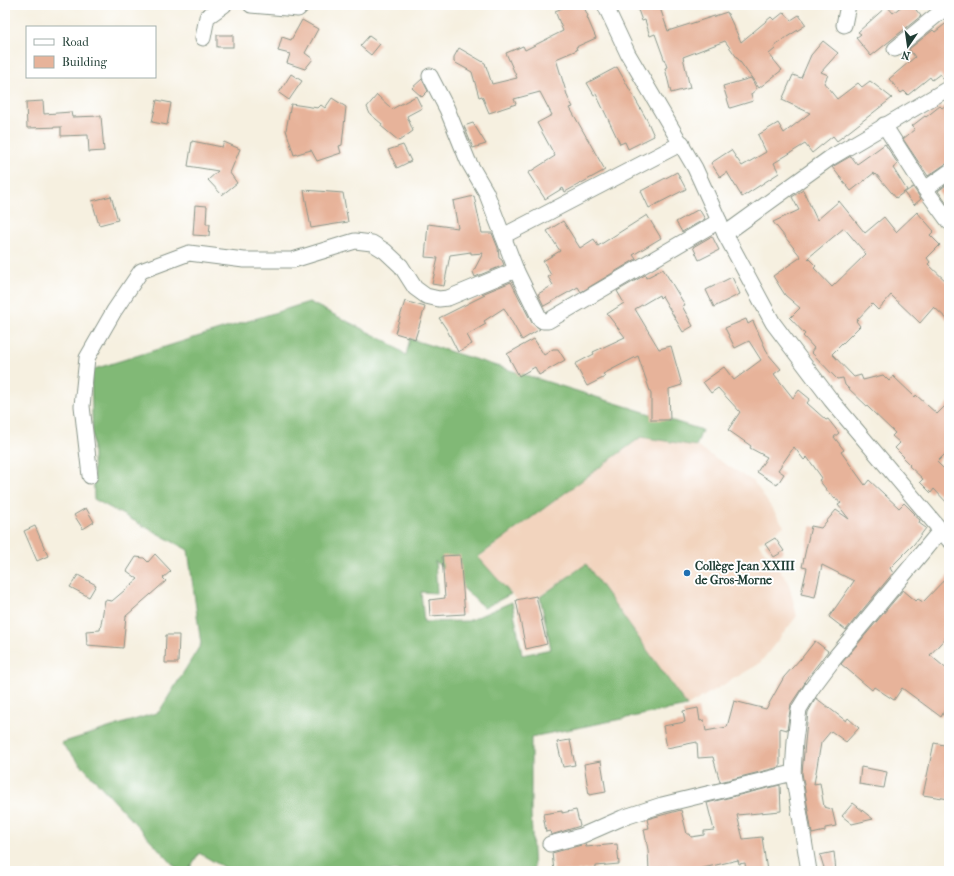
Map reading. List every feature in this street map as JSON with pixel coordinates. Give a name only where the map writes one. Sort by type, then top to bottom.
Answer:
[{"type":"street","points":[[203,38],[206,17],[224,5]]},
{"type":"street","points":[[251,5],[298,9],[302,5]]},
{"type":"street","points":[[605,5],[628,54],[682,143],[722,228],[774,323],[846,419],[945,535],[833,660],[812,688],[799,710],[793,773],[809,871]]},
{"type":"street","points":[[844,25],[848,5]]},
{"type":"street","points":[[895,49],[949,5]]},
{"type":"street","points":[[430,76],[447,109],[468,161],[486,192],[516,270],[540,319],[543,321],[548,321],[722,228],[830,158],[949,88]]},
{"type":"street","points":[[884,125],[925,189],[949,222]]},
{"type":"street","points":[[503,236],[682,143]]},
{"type":"street","points":[[925,189],[949,172]]},
{"type":"street","points":[[90,476],[82,406],[87,358],[114,311],[141,271],[189,253],[244,260],[293,260],[355,241],[372,243],[385,251],[401,266],[415,288],[426,296],[439,300],[448,298],[516,270]]},
{"type":"street","points":[[550,844],[581,836],[622,818],[662,805],[793,773]]},
{"type":"shaded area","name":"Collège Jean XXIII de Gros-Morne","points":[[641,437],[696,446],[754,482],[784,526],[758,543],[788,581],[797,616],[759,664],[687,706],[586,564],[524,607],[478,558]]},
{"type":"green space","points":[[309,302],[388,342],[406,355],[410,339],[702,430],[696,446],[641,437],[478,557],[511,594],[484,608],[435,561],[437,593],[421,592],[424,622],[468,621],[512,602],[522,655],[551,649],[540,597],[586,564],[687,706],[531,737],[531,815],[534,871],[230,871],[199,853],[188,871],[179,871],[61,743],[159,712],[201,644],[188,550],[94,499],[91,370]]},
{"type":"building","points":[[570,5],[583,5],[596,38],[576,47],[577,50],[556,59],[568,98],[573,107],[570,108],[605,170],[565,192],[563,188],[545,199],[528,173],[555,156],[537,123],[552,115],[540,92],[514,99],[516,104],[489,113],[482,96],[479,97],[472,72],[454,62],[454,57],[459,48],[485,63],[492,84],[517,78],[506,53],[523,46],[525,50],[563,31],[555,11]]},
{"type":"building","points":[[644,5],[659,5],[668,31],[727,12],[741,42],[771,17],[774,20],[784,12],[791,20],[799,15],[806,25],[774,47],[775,49],[769,54],[782,70],[759,88],[725,41],[683,57],[690,88],[671,93],[665,68],[667,67],[655,34],[650,36],[645,20],[642,21],[637,7]]},
{"type":"building","points":[[903,5],[912,5],[921,16],[871,56],[856,38],[861,34],[858,32],[887,6],[893,13]]},
{"type":"building","points":[[302,20],[318,29],[305,53],[313,59],[305,69],[287,63],[290,54],[278,51],[282,37],[291,40]]},
{"type":"building","points":[[949,21],[949,79],[944,80],[940,74],[932,80],[930,77],[908,95],[904,91],[901,93],[889,79],[915,57],[909,49],[933,30],[935,32]]},
{"type":"building","points":[[217,35],[233,35],[233,47],[217,47]]},
{"type":"building","points":[[369,36],[380,44],[371,55],[360,46]]},
{"type":"building","points":[[823,41],[838,53],[821,72],[828,75],[824,83],[837,99],[858,83],[862,87],[870,81],[892,98],[837,141],[833,136],[812,153],[805,144],[774,163],[779,173],[742,197],[727,172],[720,177],[711,163],[731,150],[742,166],[766,152],[758,135],[778,123],[784,133],[810,113],[782,100],[793,75],[801,78],[811,55]]},
{"type":"building","points":[[617,67],[647,120],[654,136],[628,149],[625,142],[620,144],[596,94],[594,95],[587,83]]},
{"type":"building","points":[[291,74],[302,81],[289,100],[279,93]]},
{"type":"building","points":[[751,78],[757,89],[751,94],[753,101],[730,108],[723,86]]},
{"type":"building","points":[[422,79],[428,91],[422,97],[412,88]]},
{"type":"building","points":[[377,95],[392,109],[416,96],[422,108],[407,116],[413,131],[399,141],[381,126],[382,124],[370,114],[367,107]]},
{"type":"building","points":[[332,98],[346,107],[342,145],[339,146],[341,153],[317,161],[311,150],[294,155],[286,130],[291,104],[318,108],[321,105],[325,108]]},
{"type":"building","points":[[157,100],[171,103],[167,125],[152,122]]},
{"type":"building","points":[[43,101],[44,114],[71,112],[72,117],[101,116],[104,151],[89,152],[88,135],[61,136],[61,127],[27,128],[26,102]]},
{"type":"building","points":[[949,103],[949,163],[928,176],[903,139],[915,129],[912,126],[940,106],[942,108]]},
{"type":"building","points":[[473,123],[486,144],[473,148],[464,126]]},
{"type":"building","points":[[192,141],[222,147],[224,142],[240,149],[230,173],[237,183],[222,195],[208,180],[218,171],[188,166]]},
{"type":"building","points":[[885,144],[898,164],[893,168],[907,190],[896,198],[874,173],[851,191],[832,167],[851,156],[857,164]]},
{"type":"building","points":[[403,145],[411,161],[397,168],[388,150]]},
{"type":"building","points":[[677,172],[686,189],[649,208],[641,191]]},
{"type":"building","points":[[949,183],[949,207],[938,191]]},
{"type":"building","points":[[913,187],[921,199],[914,205],[904,193]]},
{"type":"building","points":[[304,190],[343,193],[348,222],[311,228]]},
{"type":"building","points":[[803,190],[817,220],[839,201],[865,233],[884,217],[896,232],[917,212],[934,231],[930,235],[940,245],[927,258],[930,262],[928,264],[949,284],[949,321],[934,307],[920,323],[891,295],[878,310],[872,304],[856,321],[860,326],[832,354],[854,377],[861,375],[863,380],[883,375],[889,381],[893,376],[915,397],[916,395],[937,414],[949,402],[949,450],[937,462],[949,474],[949,505],[934,489],[931,493],[920,482],[923,479],[909,466],[910,465],[903,458],[904,457],[895,448],[900,443],[892,436],[895,433],[845,385],[843,378],[837,379],[811,352],[814,348],[803,336],[805,334],[790,318],[800,308],[785,295],[773,276],[801,257],[773,222],[799,210],[792,197]],"holes":[[[844,228],[866,254],[832,287],[814,268],[816,266],[808,258]]]},
{"type":"building","points":[[111,196],[118,220],[99,225],[92,201]]},
{"type":"building","points":[[474,196],[482,233],[492,233],[498,248],[499,258],[502,260],[504,265],[475,277],[473,272],[483,253],[471,254],[471,252],[450,255],[444,286],[432,284],[438,258],[425,257],[428,224],[458,228],[453,201]]},
{"type":"building","points":[[195,205],[207,206],[206,224],[210,224],[209,236],[193,235]]},
{"type":"building","points":[[699,209],[705,219],[682,232],[676,222]]},
{"type":"building","points":[[647,215],[661,238],[633,255],[636,259],[581,292],[578,287],[544,306],[538,294],[553,285],[548,277],[551,275],[543,261],[560,251],[547,231],[563,221],[580,248],[594,239],[598,246]]},
{"type":"building","points":[[712,236],[719,250],[699,260],[693,247]]},
{"type":"building","points":[[663,269],[685,305],[682,306],[693,326],[683,332],[662,296],[660,298],[659,295],[635,309],[659,349],[671,346],[682,385],[669,389],[670,420],[651,420],[651,394],[638,356],[603,374],[605,377],[587,386],[575,364],[594,354],[593,352],[625,337],[607,314],[624,303],[617,291],[645,275],[646,278]]},
{"type":"building","points":[[732,277],[740,294],[714,307],[706,290]]},
{"type":"building","points":[[511,282],[532,323],[540,329],[522,340],[504,308],[484,321],[486,324],[467,335],[472,344],[458,352],[439,318],[485,295],[482,294]]},
{"type":"building","points":[[405,301],[425,307],[415,339],[395,333]]},
{"type":"building","points":[[746,319],[748,324],[753,321],[768,354],[781,369],[774,374],[793,398],[799,390],[810,399],[807,403],[826,420],[828,419],[839,433],[834,437],[844,450],[841,452],[865,485],[869,480],[899,508],[904,503],[920,520],[919,523],[926,528],[914,544],[890,568],[893,573],[846,630],[829,617],[854,581],[822,565],[815,597],[801,594],[807,568],[802,567],[811,526],[821,528],[836,510],[849,519],[838,505],[841,503],[829,493],[819,480],[822,478],[807,457],[804,460],[794,447],[778,470],[784,474],[777,485],[757,472],[767,457],[750,448],[751,446],[728,430],[740,412],[718,388],[711,393],[703,382],[724,367],[734,380],[761,360],[749,341],[735,348],[725,328]]},
{"type":"building","points":[[534,339],[544,355],[553,349],[558,349],[565,360],[539,375],[535,367],[519,376],[507,354]]},
{"type":"building","points":[[86,508],[94,522],[83,529],[74,515]]},
{"type":"building","points":[[35,526],[48,556],[37,561],[24,531]]},
{"type":"building","points":[[775,538],[784,551],[774,557],[765,544]]},
{"type":"building","points":[[155,554],[171,571],[163,578],[166,581],[126,616],[123,648],[87,645],[86,631],[100,630],[105,600],[112,601],[138,579],[127,571],[136,557],[144,558],[148,562]]},
{"type":"building","points":[[460,555],[465,614],[430,616],[429,600],[445,598],[442,556]]},
{"type":"building","points":[[78,575],[96,585],[89,597],[70,587]]},
{"type":"building","points":[[949,575],[949,634],[930,655],[949,671],[949,702],[941,717],[902,688],[894,700],[874,687],[872,690],[841,664],[903,590],[916,601],[918,599],[923,602]]},
{"type":"building","points":[[536,596],[547,644],[526,649],[516,600]]},
{"type":"building","points":[[166,635],[179,635],[178,663],[165,663]]},
{"type":"building","points":[[815,641],[828,651],[804,682],[805,683],[791,704],[787,730],[780,728],[780,767],[720,782],[713,757],[698,758],[697,742],[667,748],[663,726],[685,722],[683,711],[698,708],[700,721],[704,720],[706,731],[727,727],[734,701],[766,709],[784,677]]},
{"type":"building","points":[[816,698],[846,721],[848,718],[859,728],[846,742],[831,731],[821,743],[814,784],[820,783],[824,807],[832,809],[836,826],[825,828],[825,831],[812,834],[802,773],[808,712]]},
{"type":"building","points":[[570,740],[575,765],[563,767],[557,742]]},
{"type":"building","points":[[934,743],[949,746],[949,799],[923,795]]},
{"type":"building","points":[[601,761],[606,792],[589,795],[584,764]]},
{"type":"building","points":[[861,767],[887,772],[884,788],[859,784]]},
{"type":"building","points":[[780,785],[781,811],[737,815],[743,839],[762,837],[767,871],[746,871],[745,863],[739,864],[738,860],[690,871],[649,871],[648,850],[644,829],[649,828],[647,819],[681,810],[687,834],[690,834],[691,837],[704,835],[704,831],[714,830],[707,803]]},
{"type":"building","points":[[853,803],[873,819],[852,824],[842,816]]},
{"type":"building","points":[[576,810],[580,826],[551,835],[550,831],[546,832],[543,814],[562,811],[562,813]]},
{"type":"building","points":[[585,844],[586,847],[617,844],[619,864],[596,866],[596,868],[580,871],[554,871],[552,853]]},
{"type":"building","points":[[834,852],[836,871],[825,871],[820,855]]},
{"type":"place","name":"Collège Jean XXIII de Gros-Morne","points":[[687,573]]}]
